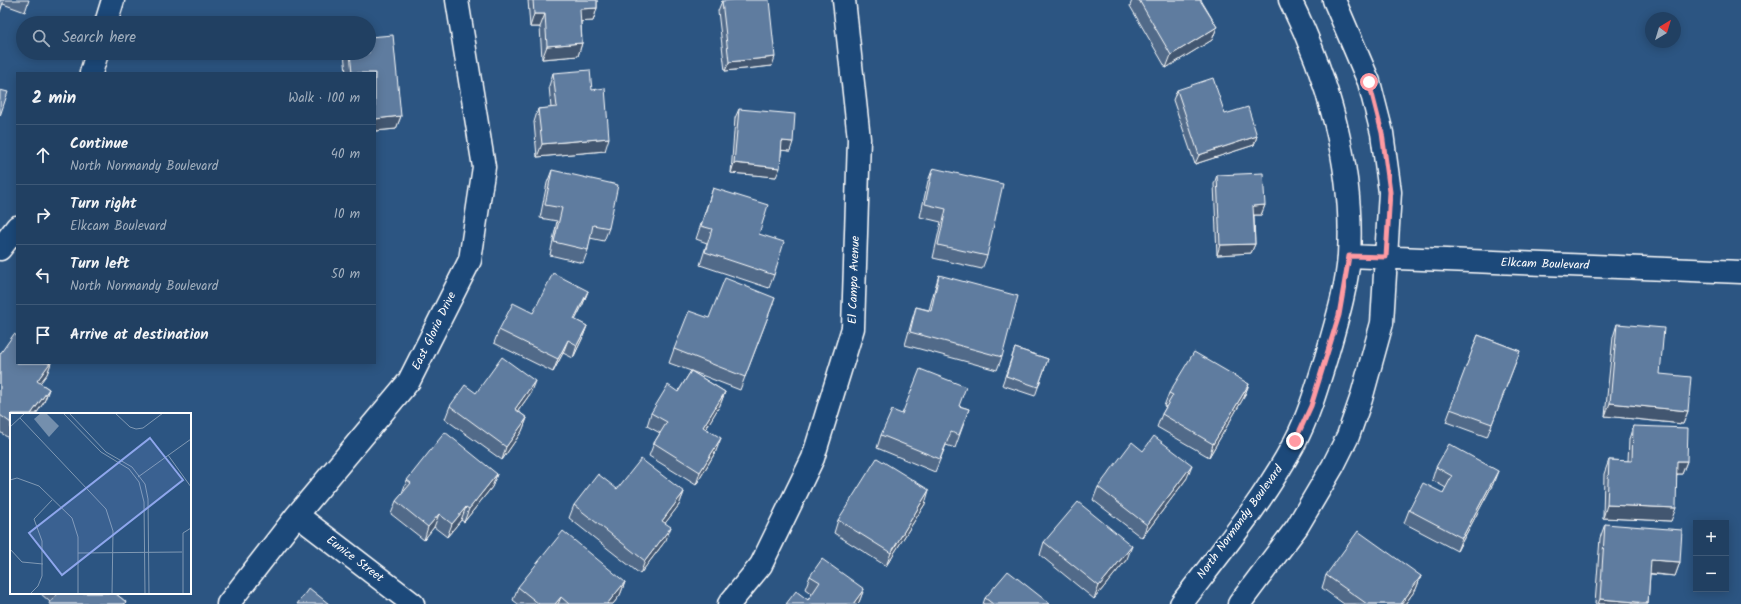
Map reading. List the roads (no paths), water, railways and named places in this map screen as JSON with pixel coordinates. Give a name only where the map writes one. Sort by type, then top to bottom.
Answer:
[{"type":"street","points":[[108,16],[112,0]]},
{"type":"street","name":"East Gloria Drive","points":[[228,604],[297,515],[409,381],[470,260],[484,167],[458,0]]},
{"type":"street","name":"El Campo Avenue","points":[[729,604],[761,565],[813,458],[853,328],[859,139],[844,0]]},
{"type":"street","name":"North Normandy Boulevard","points":[[1181,604],[1239,529],[1277,474],[1295,441],[1311,406],[1339,315],[1349,256],[1347,184],[1337,126],[1321,74],[1300,19],[1290,0]]},
{"type":"street","points":[[1239,604],[1297,527],[1333,466],[1348,436],[1369,375],[1382,323],[1390,192],[1382,133],[1369,82],[1334,0]]},
{"type":"street","points":[[91,72],[95,60]]},
{"type":"street","points":[[0,249],[16,228]]},
{"type":"street","name":"Elkcam Boulevard","points":[[1349,256],[1741,272]]},
{"type":"street","name":"Eunice Street","points":[[297,515],[413,604]]}]
